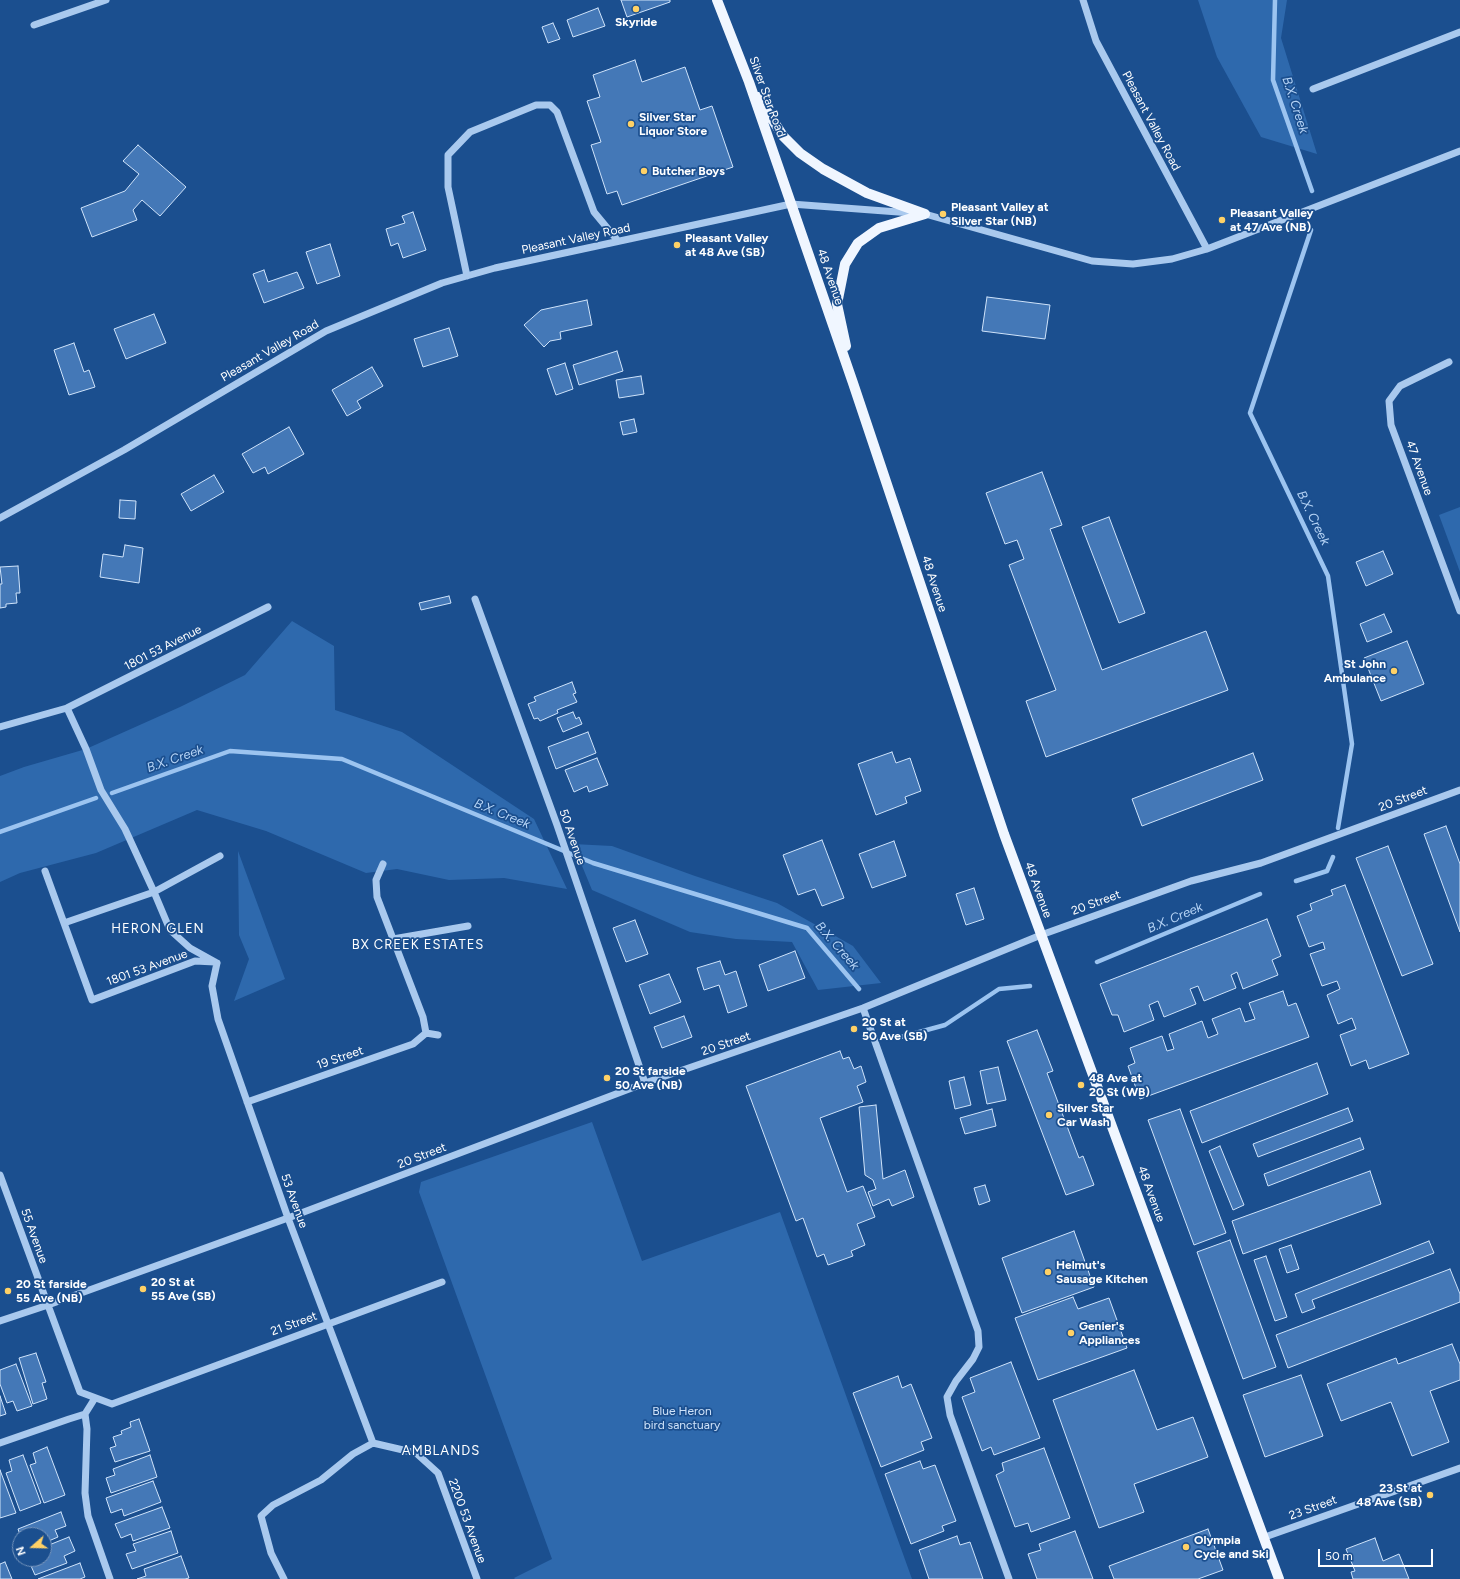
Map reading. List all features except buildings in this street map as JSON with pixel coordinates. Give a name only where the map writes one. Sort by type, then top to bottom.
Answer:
[{"type":"main road","name":"Silver Star Road","points":[[717,0],[749,82],[791,204]]},
{"type":"main road","points":[[749,82],[783,136],[800,153],[822,169],[867,193],[925,214]]},
{"type":"main road","name":"48 Avenue","points":[[791,204],[853,383],[1004,834],[1279,1579]]},
{"type":"main road","points":[[853,383],[837,304],[845,264],[858,243],[879,228],[925,214]]},
{"type":"street","points":[[34,25],[106,0]]},
{"type":"street","name":"Pleasant Valley Road","points":[[1083,0],[1096,41],[1207,249]]},
{"type":"street","points":[[1313,89],[1460,32]]},
{"type":"street","points":[[467,276],[448,187],[448,155],[470,132],[536,105],[550,105],[557,112],[594,212],[618,241]]},
{"type":"street","name":"Pleasant Valley Road","points":[[0,518],[124,450],[326,330],[442,282],[496,268],[791,204],[925,214],[1092,261],[1133,264],[1172,259],[1207,249],[1460,151]]},
{"type":"street","name":"47 Avenue","points":[[1449,362],[1400,386],[1388,401],[1391,424],[1460,611]]},
{"type":"street","name":"50 Avenue","points":[[475,599],[562,840],[645,1083]]},
{"type":"street","name":"1801 53 Avenue","points":[[0,727],[67,708],[268,607]]},
{"type":"street","name":"1801 53 Avenue","points":[[67,708],[86,749],[101,790],[124,829],[170,930],[190,948],[217,963]]},
{"type":"street","name":"20 Street","points":[[0,1321],[288,1218],[645,1083],[863,1008],[1041,935],[1191,880],[1261,863],[1460,790]]},
{"type":"street","points":[[64,923],[154,892],[220,856]]},
{"type":"street","points":[[383,864],[376,880],[377,897],[423,1017],[426,1033],[438,1035]]},
{"type":"street","name":"1801 53 Avenue","points":[[45,871],[92,1000],[195,961],[217,963]]},
{"type":"street","points":[[393,939],[468,926]]},
{"type":"street","name":"53 Avenue","points":[[217,963],[212,986],[218,1019],[288,1218],[373,1443]]},
{"type":"street","points":[[863,1008],[978,1331],[979,1347],[973,1359],[956,1381],[947,1397],[950,1415],[1009,1579]]},
{"type":"street","name":"19 Street","points":[[247,1102],[413,1044],[426,1033]]},
{"type":"street","name":"55 Avenue","points":[[0,1175],[80,1392],[95,1398]]},
{"type":"street","name":"21 Street","points":[[95,1398],[112,1404],[442,1282]]},
{"type":"street","points":[[95,1398],[85,1414],[87,1429],[85,1493],[88,1516],[110,1579]]},
{"type":"street","points":[[0,1443],[68,1418],[85,1414]]},
{"type":"street","points":[[284,1579],[271,1553],[261,1516],[273,1505],[321,1480],[353,1454],[373,1443]]},
{"type":"street","name":"2200 53 Avenue","points":[[373,1443],[416,1453],[438,1473],[477,1579]]},
{"type":"street","name":"23 Street","points":[[1264,1538],[1460,1468]]},
{"type":"green space","points":[[1198,0],[1287,0],[1281,38],[1317,154],[1261,137],[1217,57]]},
{"type":"green space","points":[[1460,507],[1460,572],[1439,515]]},
{"type":"green space","points":[[292,621],[334,646],[335,710],[402,732],[534,819],[567,889],[504,878],[449,880],[397,869],[366,873],[266,831],[197,810],[96,853],[20,873],[0,882],[0,776],[24,767],[86,749],[180,707],[245,675]]},
{"type":"green space","points":[[573,844],[612,846],[695,876],[777,903],[853,946],[881,983],[818,990],[792,942],[736,939],[690,932],[592,890]]},
{"type":"green space","points":[[238,851],[285,979],[234,1001],[249,959],[239,935]]},
{"type":"green space","name":"Blue Heron bird sanctuary","points":[[592,1122],[642,1261],[780,1212],[912,1579],[514,1578],[552,1559],[419,1192],[421,1182]]},
{"type":"waterway","name":"B.X. Creek","points":[[1275,0],[1273,80],[1312,191]]},
{"type":"waterway","name":"B.X. Creek","points":[[1311,230],[1250,413],[1328,576],[1352,744],[1338,828]]},
{"type":"waterway","name":"B.X. Creek","points":[[112,793],[230,751],[342,759],[593,863],[807,928],[859,989]]},
{"type":"waterway","name":"B.X. Creek","points":[[0,832],[96,798]]},
{"type":"waterway","name":"B.X. Creek","points":[[1296,881],[1327,871],[1333,857]]},
{"type":"waterway","name":"B.X. Creek","points":[[1097,962],[1260,894]]},
{"type":"waterway","name":"B.X. Creek","points":[[901,1037],[945,1025],[999,989],[1030,986]]},
{"type":"place","name":"Skyride","points":[[636,9]]},
{"type":"place","name":"Silver Star Liquor Store","points":[[631,124]]},
{"type":"place","name":"Butcher Boys","points":[[644,171]]},
{"type":"place","name":"Pleasant Valley at Silver Star (NB)","points":[[943,214]]},
{"type":"place","name":"Pleasant Valley at 47 Ave (NB)","points":[[1222,220]]},
{"type":"place","name":"Pleasant Valley at 48 Ave (SB)","points":[[677,245]]},
{"type":"place","name":"St John Ambulance","points":[[1394,671]]},
{"type":"place","name":"20 St at 50 Ave (SB)","points":[[854,1029]]},
{"type":"place","name":"20 St farside 50 Ave (NB)","points":[[607,1078]]},
{"type":"place","name":"48 Ave at 20 St (WB)","points":[[1081,1085]]},
{"type":"place","name":"Silver Star Car Wash","points":[[1049,1115]]},
{"type":"place","name":"Helmut's Sausage Kitchen","points":[[1048,1272]]},
{"type":"place","name":"20 St at 55 Ave (SB)","points":[[143,1289]]},
{"type":"place","name":"20 St farside 55 Ave (NB)","points":[[8,1291]]},
{"type":"place","name":"Genier's Appliances","points":[[1071,1333]]},
{"type":"place","name":"23 St at 48 Ave (SB)","points":[[1430,1495]]},
{"type":"place","name":"Olympia Cycle and Ski","points":[[1186,1547]]},
{"type":"district","name":"HERON GLEN","points":[[158,929]]},
{"type":"district","name":"BX CREEK ESTATES","points":[[418,945]]},
{"type":"district","name":"AMBLANDS","points":[[441,1451]]}]
